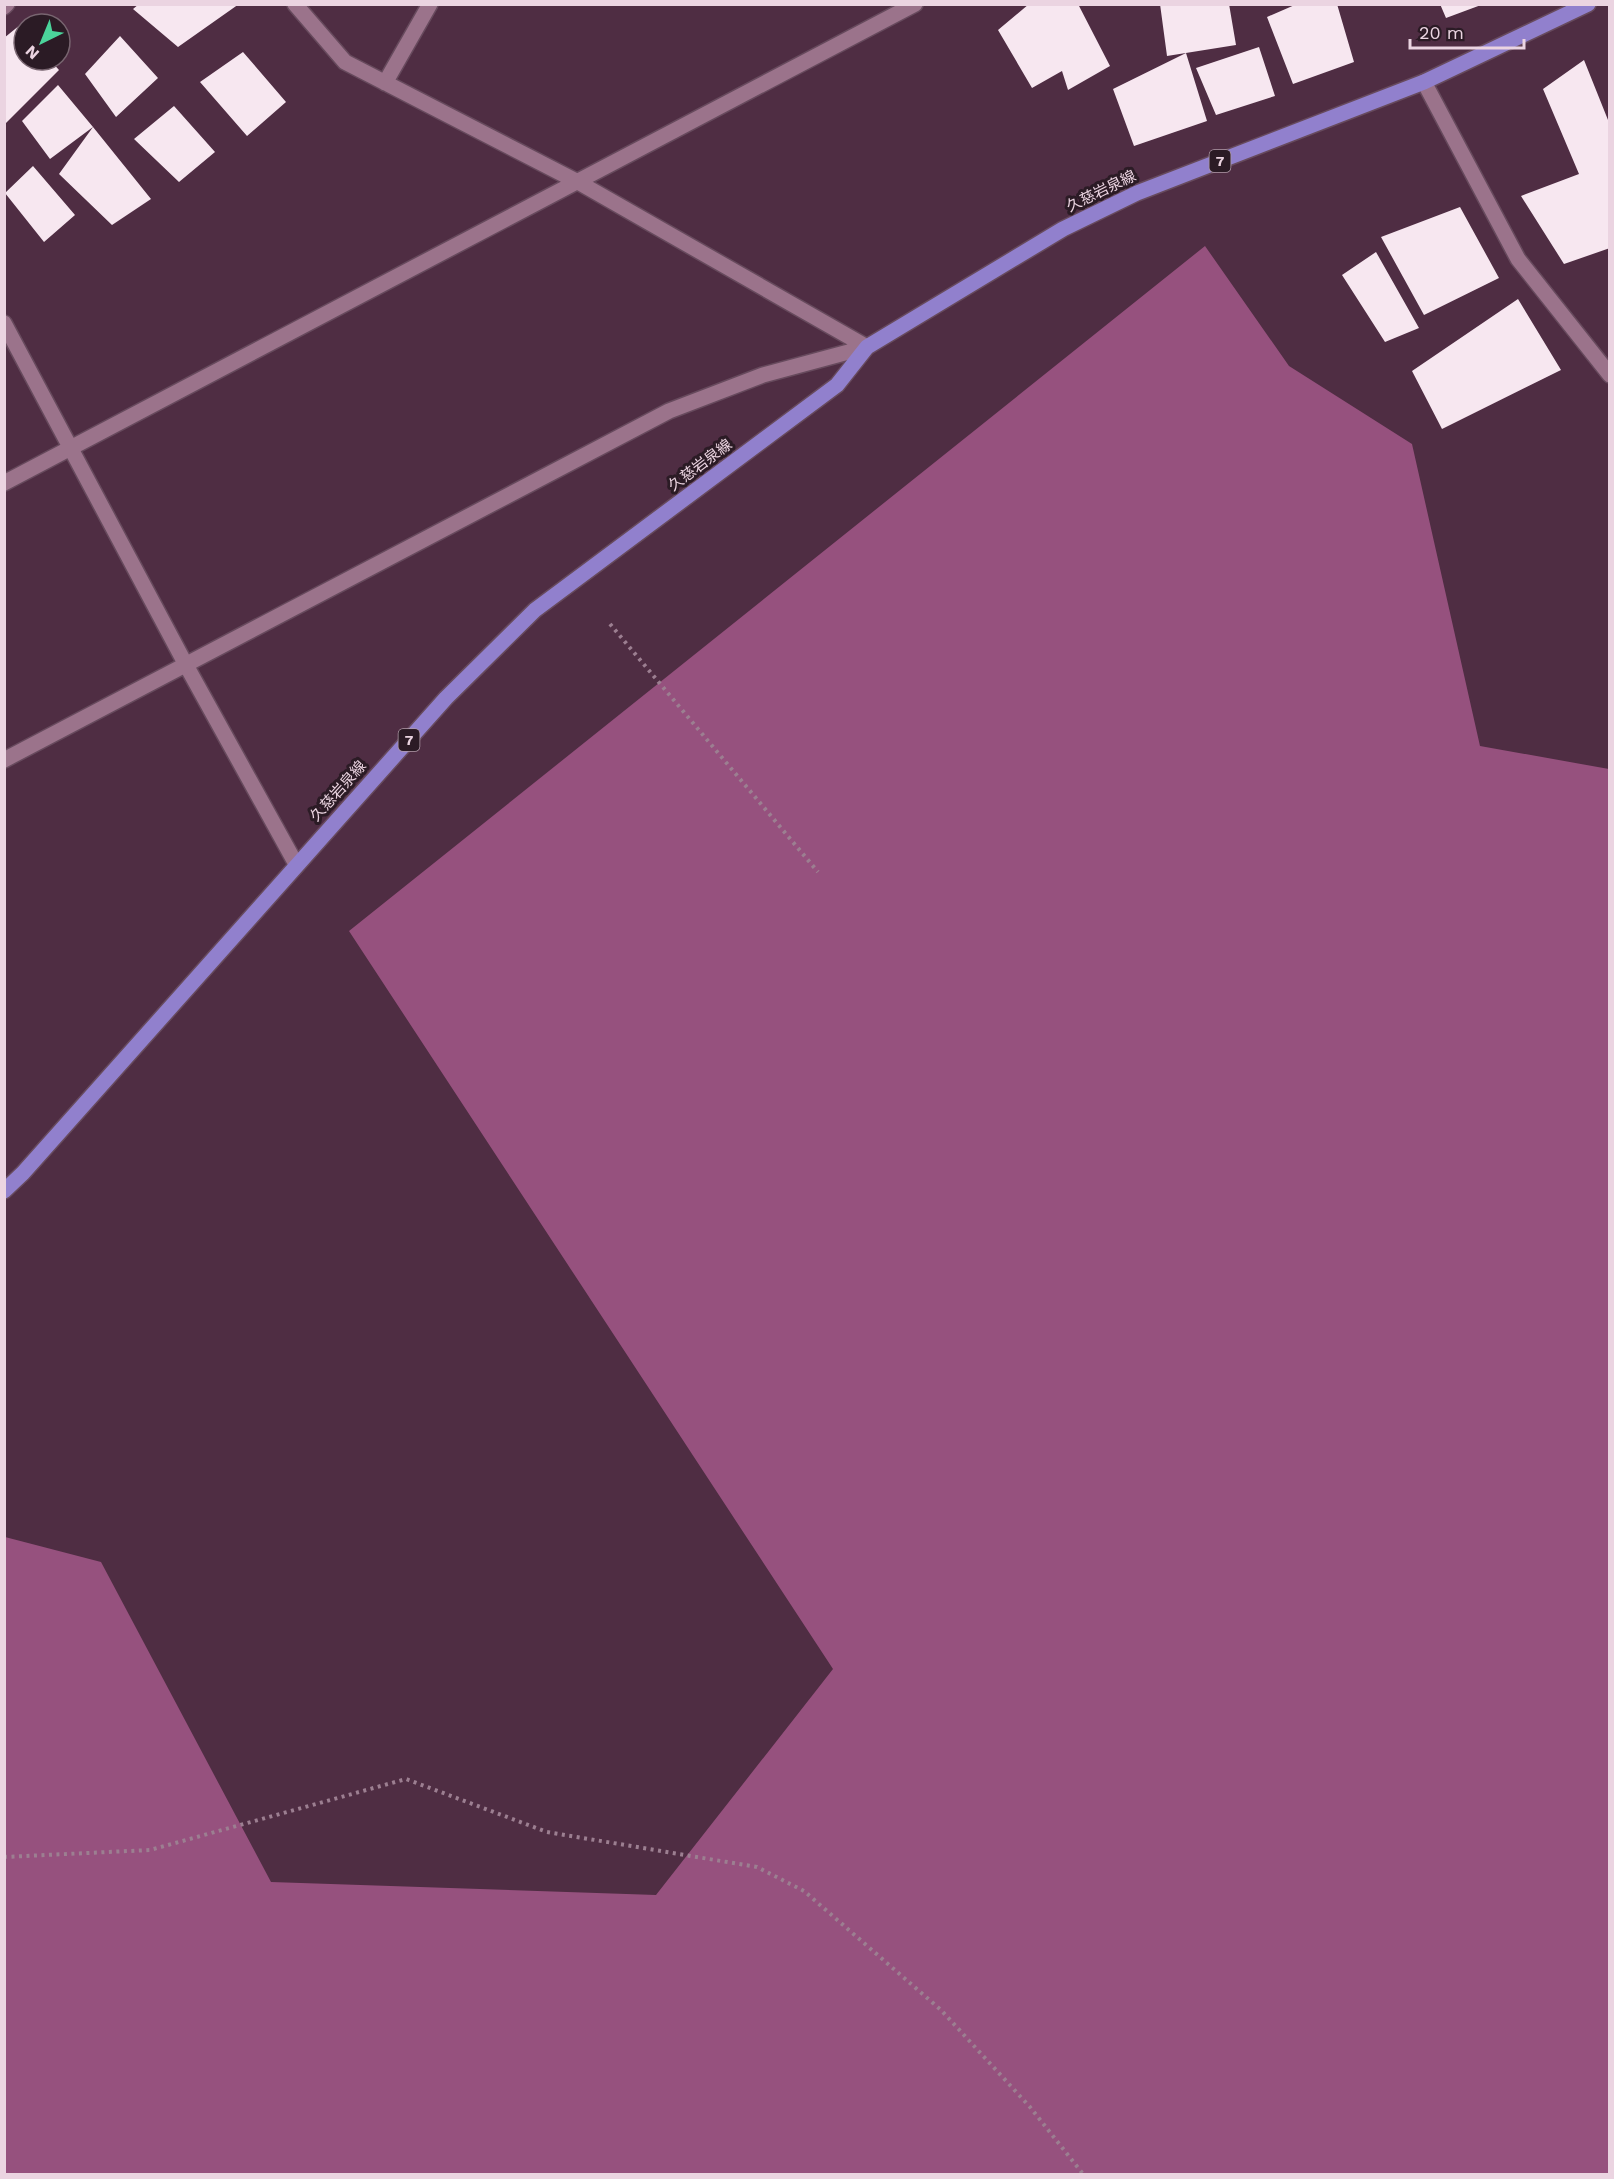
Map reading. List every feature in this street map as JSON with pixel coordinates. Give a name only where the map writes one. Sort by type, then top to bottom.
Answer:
[{"type":"main road","name":"久慈岩泉線","points":[[4,1191],[23,1173],[446,698],[535,610],[837,385],[867,347],[1063,230],[1137,193],[1424,82],[1588,4]]},
{"type":"street","points":[[295,4],[345,62],[578,182],[867,347]]},
{"type":"street","points":[[385,83],[430,4]]},
{"type":"street","points":[[4,483],[915,4]]},
{"type":"street","points":[[1424,82],[1518,259],[1610,375]]},
{"type":"street","points":[[4,323],[186,665],[297,864]]},
{"type":"street","points":[[4,760],[669,411],[763,375],[867,347]]},
{"type":"path","points":[[610,624],[818,872]]},
{"type":"path","points":[[4,1857],[150,1850],[406,1779],[547,1832],[757,1868],[804,1891],[941,2010],[1030,2107],[1083,2175]]},
{"type":"shaded area","points":[[1205,246],[1289,366],[1412,444],[1480,746],[1609,769],[1609,2174],[5,2174],[5,1537],[101,1562],[271,1882],[656,1895],[833,1669],[349,931]]},
{"type":"building","points":[[139,4],[239,4],[178,47],[133,9]]},
{"type":"building","points":[[1029,4],[1078,4],[1110,66],[1068,90],[1062,71],[1032,88],[998,30]]},
{"type":"building","points":[[1160,4],[1229,4],[1236,45],[1167,56]]},
{"type":"building","points":[[1297,4],[1337,4],[1354,62],[1293,84],[1267,17]]},
{"type":"building","points":[[1440,4],[1481,4],[1481,5],[1446,18]]},
{"type":"building","points":[[12,32],[12,72],[57,72],[6,123],[4,38]]},
{"type":"building","points":[[120,36],[158,78],[116,117],[85,74]]},
{"type":"building","points":[[1259,47],[1275,96],[1216,115],[1196,68]]},
{"type":"building","points":[[243,52],[286,102],[247,136],[200,82]]},
{"type":"building","points":[[1186,53],[1207,121],[1134,146],[1113,89]]},
{"type":"building","points":[[1584,60],[1610,125],[1610,248],[1564,264],[1521,196],[1579,174],[1543,89]]},
{"type":"building","points":[[58,85],[93,127],[50,159],[22,121]]},
{"type":"building","points":[[174,106],[215,152],[179,182],[134,139]]},
{"type":"building","points":[[93,127],[151,199],[112,225],[59,174]]},
{"type":"building","points":[[33,166],[75,215],[44,242],[5,193]]},
{"type":"building","points":[[1460,207],[1499,278],[1424,315],[1381,237]]},
{"type":"building","points":[[1376,252],[1419,328],[1385,342],[1342,275]]},
{"type":"building","points":[[1518,299],[1561,370],[1442,429],[1412,371]]}]
